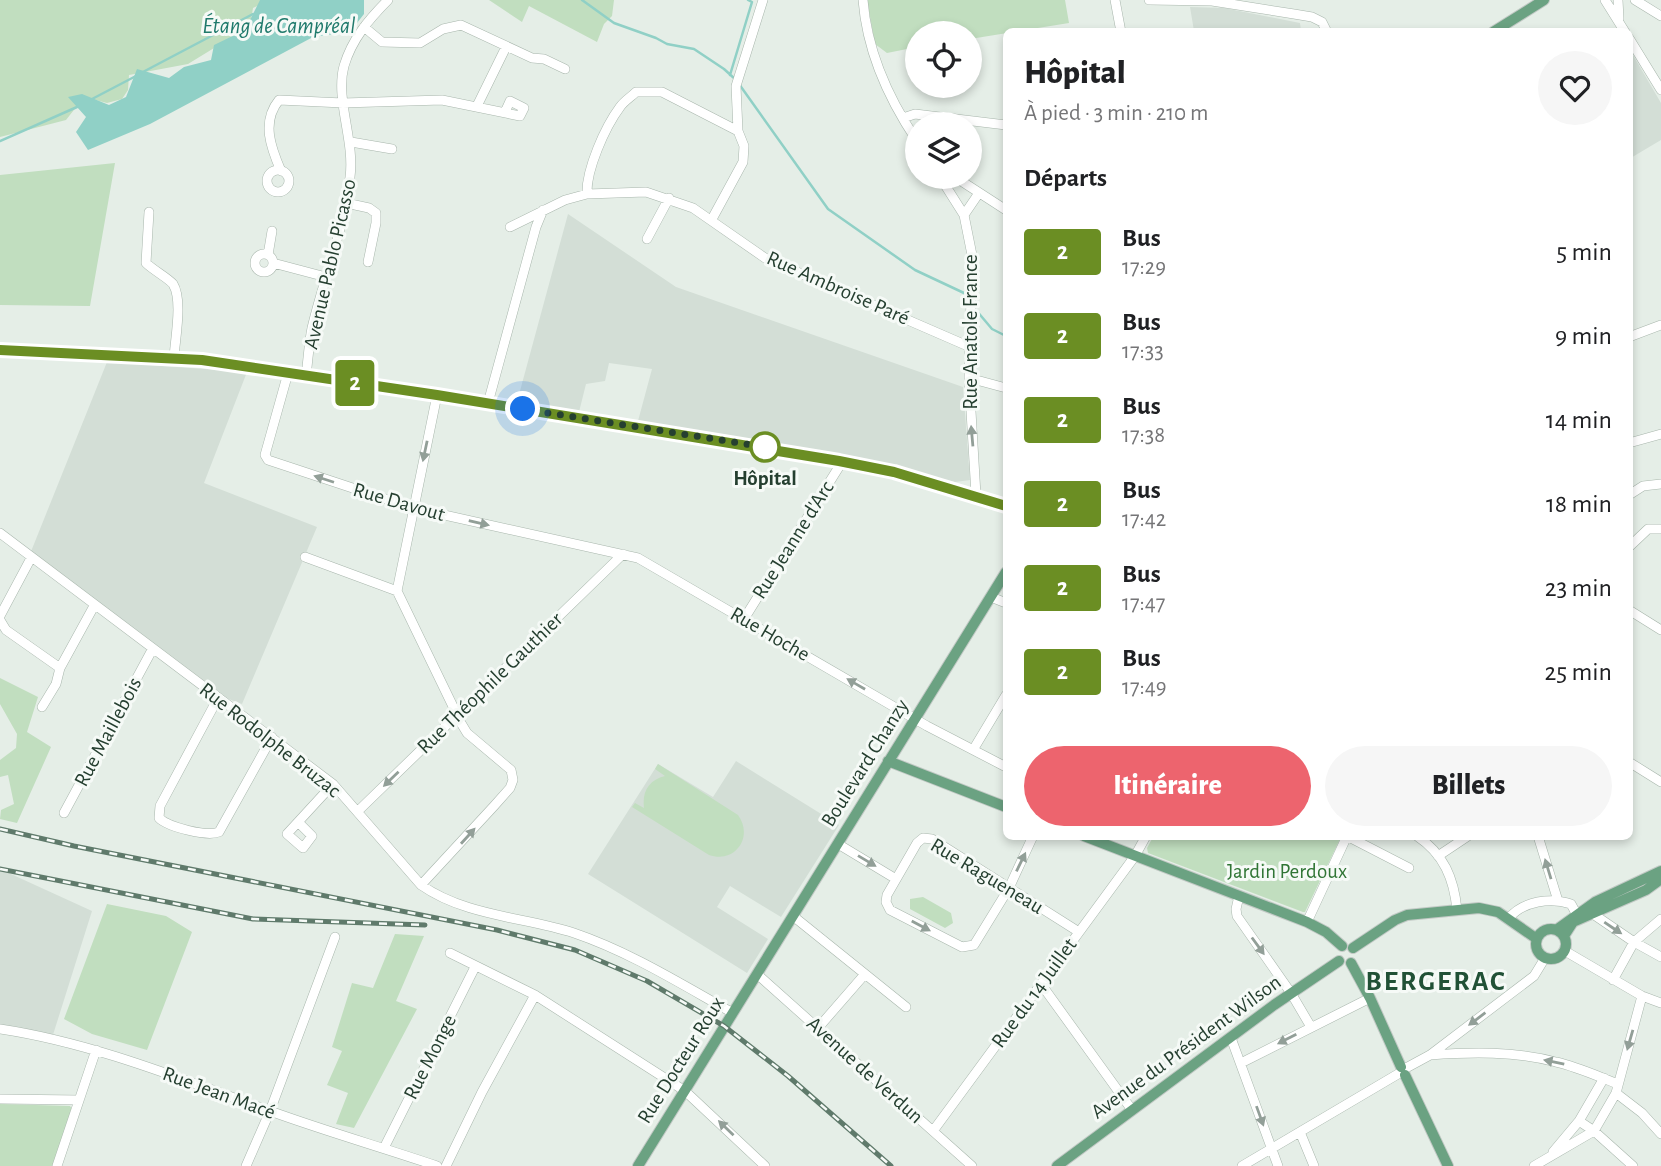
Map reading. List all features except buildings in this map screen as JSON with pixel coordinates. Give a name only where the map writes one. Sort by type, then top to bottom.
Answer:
[{"type":"main road","points":[[1499,28],[1544,0]]},
{"type":"main road","points":[[0,350],[174,358],[437,395],[753,445],[894,472],[1003,505]]},
{"type":"main road","name":"Boulevard Chanzy","points":[[757,974],[1003,577]]},
{"type":"main road","points":[[888,761],[1003,806]]},
{"type":"main road","points":[[1094,840],[1307,922],[1348,947],[1356,956],[1351,963],[1344,964],[1339,961],[1337,953],[1348,947],[1395,920],[1407,915],[1489,908],[1540,936],[1560,933],[1583,916],[1646,890],[1661,879]]},
{"type":"main road","points":[[1560,933],[1577,915],[1595,902],[1661,872]]},
{"type":"main road","points":[[1540,936],[1537,948],[1545,958],[1558,958],[1565,951],[1566,943],[1560,933]]},
{"type":"main road","name":"Avenue du Président Wilson","points":[[1057,1166],[1291,993],[1339,961]]},
{"type":"main road","points":[[1351,963],[1448,1166]]},
{"type":"main road","name":"Rue Docteur Roux","points":[[638,1166],[757,974]]},
{"type":"street","name":"Avenue Pablo Picasso","points":[[306,376],[312,329],[351,176],[351,142],[343,103],[343,69],[352,43],[388,0]]},
{"type":"street","points":[[712,219],[743,162],[744,146],[738,131],[737,81],[763,0]]},
{"type":"street","points":[[863,0],[868,39],[878,70],[905,121]]},
{"type":"street","points":[[1115,0],[1120,28]]},
{"type":"street","points":[[1149,0],[1261,4],[1312,17],[1322,22],[1325,28]]},
{"type":"street","points":[[1605,0],[1623,28]]},
{"type":"street","points":[[1618,0],[1617,11],[1623,28]]},
{"type":"street","points":[[1635,0],[1661,16]]},
{"type":"street","points":[[1642,0],[1651,9]]},
{"type":"street","points":[[364,27],[382,41],[420,43],[443,29],[461,25],[506,47],[565,69]]},
{"type":"street","points":[[1633,44],[1661,90]]},
{"type":"street","points":[[477,106],[506,47]]},
{"type":"street","points":[[587,194],[586,180],[600,145],[620,106],[636,92],[662,92],[738,131]]},
{"type":"street","points":[[281,171],[268,135],[272,109],[279,100],[343,103],[442,100],[505,113]]},
{"type":"street","points":[[903,118],[915,114],[1003,125]]},
{"type":"street","points":[[351,142],[392,149]]},
{"type":"street","name":"Rue Anatole France","points":[[948,189],[964,215],[972,255],[969,378],[976,495]]},
{"type":"street","points":[[973,189],[1003,208]]},
{"type":"street","name":"Rue Ambroise Paré","points":[[510,227],[543,210],[587,194],[646,192],[669,198],[712,219],[765,258],[970,347]]},
{"type":"street","points":[[964,215],[979,193]]},
{"type":"street","points":[[647,239],[669,198]]},
{"type":"street","points":[[346,202],[369,208],[376,213],[368,262]]},
{"type":"street","points":[[488,403],[532,240],[543,210]]},
{"type":"street","points":[[149,212],[146,263],[156,273],[172,282],[178,296],[174,358]]},
{"type":"street","points":[[272,232],[271,259],[326,277]]},
{"type":"street","points":[[1633,335],[1661,324]]},
{"type":"street","name":"Rue Davout","points":[[288,373],[265,455],[268,460],[412,508],[623,554]]},
{"type":"street","points":[[969,378],[1003,387]]},
{"type":"street","points":[[421,885],[510,788],[513,780],[511,770],[467,733],[397,591],[437,395]]},
{"type":"street","points":[[1633,442],[1661,434]]},
{"type":"street","name":"Rue Jeanne d'Arc","points":[[744,619],[842,462]]},
{"type":"street","points":[[1633,492],[1643,486],[1661,484]]},
{"type":"street","points":[[1633,539],[1648,529],[1661,530]]},
{"type":"street","name":"Rue Rodolphe Bruzac","points":[[0,533],[332,784],[421,885],[437,897],[455,904],[538,923],[611,948],[733,1013]]},
{"type":"street","name":"Rue Hoche","points":[[623,554],[638,558],[915,718],[1003,765]]},
{"type":"street","name":"Rue Théophile Gauthier","points":[[358,811],[623,554]]},
{"type":"street","points":[[305,557],[397,591]]},
{"type":"street","points":[[31,558],[0,618],[13,636],[60,668]]},
{"type":"street","points":[[991,597],[1003,602]]},
{"type":"street","points":[[42,707],[94,606]]},
{"type":"street","points":[[1633,612],[1661,630]]},
{"type":"street","name":"Rue Maillebois","points":[[64,813],[152,650]]},
{"type":"street","points":[[218,698],[160,806],[159,818],[164,823],[214,834],[219,832],[272,737]]},
{"type":"street","points":[[973,750],[1003,700]]},
{"type":"street","points":[[1633,764],[1661,782]]},
{"type":"street","points":[[298,822],[332,784]]},
{"type":"street","name":"Rue Ragueneau","points":[[896,879],[917,843],[923,838],[932,839],[1079,932]]},
{"type":"street","points":[[838,844],[896,879],[887,895],[890,909],[961,947],[974,945],[1009,888],[1031,840]]},
{"type":"street","name":"Rue du 14 Juillet","points":[[933,1131],[1135,856],[1144,840]]},
{"type":"street","points":[[1307,922],[1345,840]]},
{"type":"street","points":[[1355,840],[1409,868]]},
{"type":"street","points":[[1421,840],[1446,865],[1454,884],[1457,910]]},
{"type":"street","points":[[1438,856],[1462,840]]},
{"type":"street","points":[[1539,840],[1558,901]]},
{"type":"street","points":[[1239,896],[1237,916],[1291,993],[1311,1027]]},
{"type":"street","points":[[1509,918],[1517,908],[1528,904],[1558,901],[1571,905],[1577,915]]},
{"type":"street","points":[[1593,914],[1661,957]]},
{"type":"street","points":[[793,916],[906,1007]]},
{"type":"street","points":[[1613,980],[1634,942],[1661,919]]},
{"type":"street","points":[[246,1166],[270,1111],[335,937]]},
{"type":"street","points":[[1565,951],[1642,996],[1661,1003]]},
{"type":"street","points":[[450,953],[535,995],[685,1090],[765,1166]]},
{"type":"street","points":[[1242,1166],[1430,1055],[1534,976],[1545,958]]},
{"type":"street","name":"Rue Monge","points":[[384,1148],[475,967]]},
{"type":"street","name":"Avenue de Verdun","points":[[757,974],[972,1166]]},
{"type":"street","points":[[818,1028],[865,974]]},
{"type":"street","points":[[1041,984],[1132,1110]]},
{"type":"street","points":[[446,1166],[482,1092],[535,995]]},
{"type":"street","points":[[1534,1166],[1594,1131],[1617,1088],[1642,996]]},
{"type":"street","points":[[1241,1063],[1370,998]]},
{"type":"street","name":"Rue Jean Macé","points":[[0,1028],[96,1050],[437,1166]]},
{"type":"street","points":[[1231,1038],[1278,1166]]},
{"type":"street","points":[[57,1166],[96,1050]]},
{"type":"street","points":[[1430,1055],[1474,1051],[1552,1061],[1593,1072],[1617,1088],[1661,1134]]},
{"type":"street","points":[[1550,1156],[1579,1121],[1604,1078]]},
{"type":"street","points":[[0,1099],[79,1100]]},
{"type":"street","points":[[1579,1121],[1633,1166]]},
{"type":"street","points":[[1300,1132],[1314,1166]]},
{"type":"street","points":[[1550,1156],[1556,1166]]},
{"type":"shaded area","points":[[1190,7],[1224,8],[1300,23],[1301,28],[1194,28]]},
{"type":"shaded area","points":[[1633,55],[1661,103],[1661,140],[1633,157]]},
{"type":"shaded area","points":[[568,214],[676,287],[963,387],[970,480],[955,482],[821,451],[638,421],[652,369],[609,363],[605,381],[586,384],[579,412],[517,402]]},
{"type":"shaded area","points":[[107,362],[247,372],[204,483],[317,527],[242,704],[226,698],[30,554]]},
{"type":"shaded area","points":[[736,761],[839,825],[781,917],[730,886],[717,907],[768,939],[747,973],[588,874],[658,764],[713,797]]},
{"type":"shaded area","points":[[0,869],[92,911],[52,1038],[0,1028]]},
{"type":"green space","points":[[0,0],[270,0],[253,8],[250,26],[188,64],[129,75],[128,90],[122,99],[107,103],[84,97],[66,120],[0,137]]},
{"type":"green space","points":[[489,0],[614,0],[612,16],[604,24],[597,42],[529,6],[522,22]]},
{"type":"green space","points":[[867,0],[1065,0],[1069,23],[1038,28],[1003,28],[1003,34],[982,37],[982,21],[905,21],[905,49],[887,53],[875,44]]},
{"type":"green space","points":[[115,163],[90,306],[0,305],[0,175]]},
{"type":"green space","points":[[0,678],[38,697],[27,732],[51,747],[17,823],[0,819],[1,810],[14,804],[8,775],[0,777],[0,760],[16,748],[17,734],[0,704]]},
{"type":"green space","points":[[658,764],[738,815],[744,832],[743,840],[734,852],[727,856],[709,855],[632,807],[635,803],[644,808],[644,796],[648,787],[665,776],[655,769]]},
{"type":"green space","name":"Jardin Perdoux","points":[[1151,840],[1340,840],[1305,912],[1148,853],[1147,848]]},
{"type":"green space","points":[[923,897],[951,913],[953,923],[945,928],[910,909],[910,899]]},
{"type":"green space","points":[[107,904],[166,916],[192,932],[147,1050],[92,1034],[64,1019]]},
{"type":"green space","points":[[395,934],[424,936],[396,1001],[417,1009],[354,1128],[336,1124],[348,1093],[327,1085],[342,1051],[332,1047],[352,983],[373,988]]},
{"type":"green space","points":[[0,1104],[70,1106],[72,1109],[53,1166],[0,1166]]},
{"type":"water","name":"Étang de Campréal","points":[[260,0],[364,0],[364,14],[350,32],[313,37],[150,124],[88,150],[76,132],[86,117],[68,97],[82,94],[109,105],[126,97],[137,69],[169,78],[184,67],[211,60],[214,45],[245,30]]},
{"type":"waterway","points":[[582,0],[614,23],[667,44],[694,49],[735,79]]},
{"type":"waterway","points":[[730,75],[752,2],[748,0]]},
{"type":"waterway","points":[[141,73],[253,14]]},
{"type":"waterway","points":[[92,99],[136,76]]},
{"type":"waterway","points":[[739,84],[828,209],[915,270],[964,293]]},
{"type":"waterway","points":[[0,141],[77,107]]},
{"type":"waterway","points":[[976,310],[992,329],[1003,334]]},
{"type":"railway","points":[[0,829],[497,930],[575,950],[647,981],[724,1026],[788,1076],[891,1166]]},
{"type":"railway","points":[[0,869],[253,919],[425,925]]},
{"type":"bus line","name":"2","points":[[0,350],[202,360],[437,395],[839,461],[894,472],[1003,505]]},
{"type":"place","name":"Hôpital","points":[[765,447]]},
{"type":"district","name":"BERGERAC","points":[[1436,982]]},
{"type":"route","points":[[523,409],[765,447]]}]
